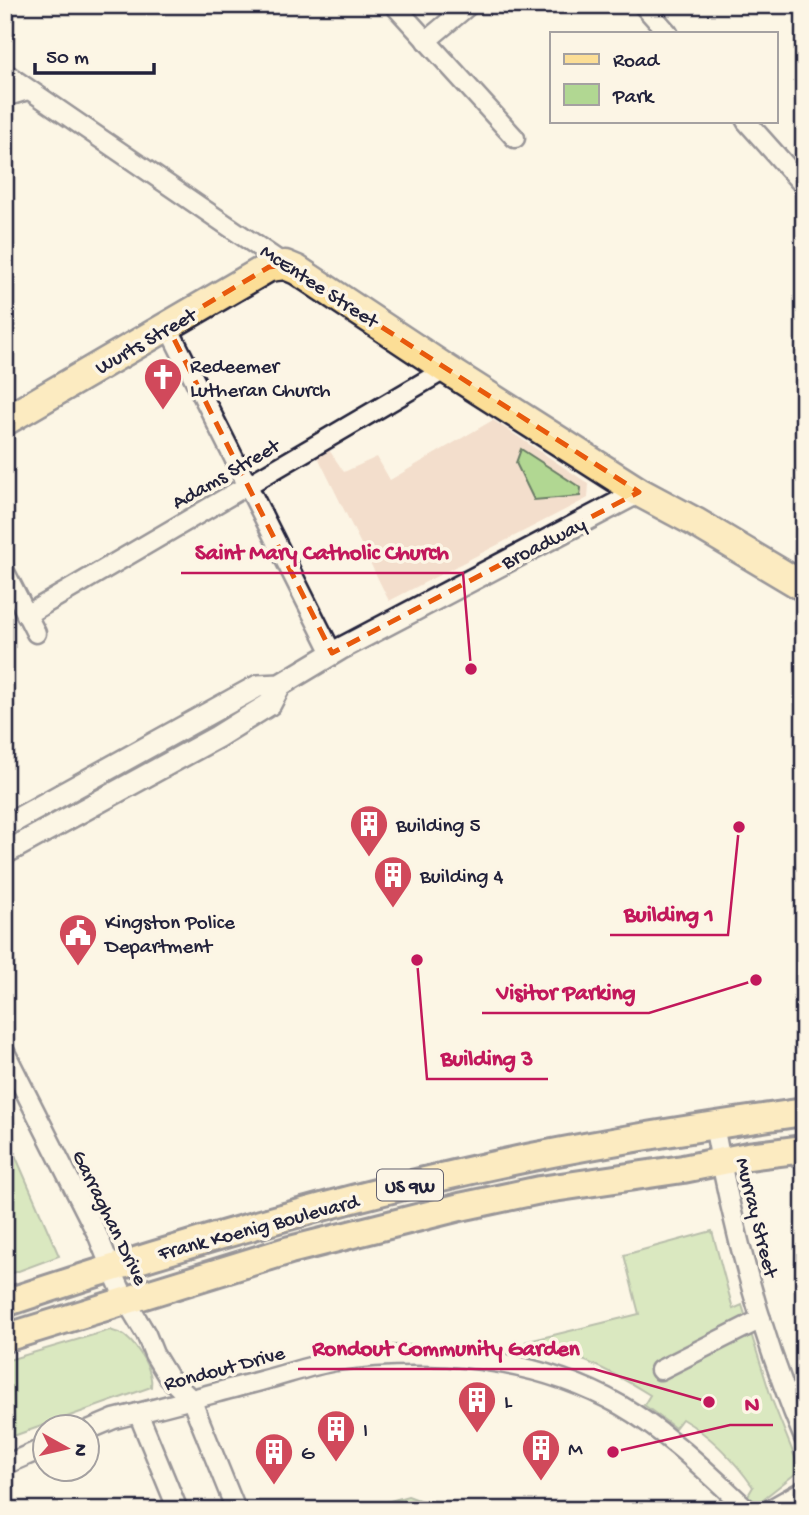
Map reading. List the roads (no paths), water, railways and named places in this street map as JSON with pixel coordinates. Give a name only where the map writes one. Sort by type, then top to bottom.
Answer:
[{"type":"highway","name":"Wurts Street","points":[[5,421],[269,267],[285,265]]},
{"type":"highway","name":"McEntee Street","points":[[285,265],[297,270],[639,492]]},
{"type":"highway","points":[[639,492],[804,587]]},
{"type":"main road","name":"Frank Koenig Boulevard","points":[[5,1303],[276,1219],[445,1177],[556,1153],[804,1112]]},
{"type":"main road","name":"Frank Koenig Boulevard","points":[[5,1338],[290,1250],[460,1207],[540,1190],[804,1149]]},
{"type":"street","points":[[394,5],[515,138]]},
{"type":"street","points":[[426,41],[469,5]]},
{"type":"street","points":[[643,5],[667,32]]},
{"type":"street","name":"McEntee Street","points":[[5,73],[285,265]]},
{"type":"street","points":[[5,97],[28,90]]},
{"type":"street","points":[[747,122],[804,186]]},
{"type":"street","points":[[168,327],[332,653]]},
{"type":"street","name":"Adams Street","points":[[26,615],[446,369]]},
{"type":"street","name":"Broadway","points":[[5,825],[258,686],[280,685],[332,653],[639,492]]},
{"type":"street","points":[[5,572],[36,634]]},
{"type":"street","name":"Broadway","points":[[5,853],[238,724],[270,704],[280,685]]},
{"type":"street","name":"Garraghan Drive","points":[[5,1052],[98,1236],[126,1301],[168,1377],[191,1399],[236,1510]]},
{"type":"street","name":"Murray Street","points":[[714,1125],[720,1163],[761,1319],[789,1403],[804,1438]]},
{"type":"street","points":[[660,1370],[761,1319]]},
{"type":"street","name":"Rondout Drive","points":[[102,1424],[334,1362],[441,1356],[500,1362],[559,1378],[619,1404],[638,1416],[698,1465],[747,1510]]},
{"type":"street","points":[[138,1413],[178,1510]]},
{"type":"street","points":[[5,1465],[32,1453]]},
{"type":"street","points":[[769,1510],[804,1490]]},
{"type":"place","name":"Redeemer Lutheran Church","points":[[163,411]]},
{"type":"place","name":"Saint Mary Catholic Church","points":[[471,669]]},
{"type":"place","name":"Building 1","points":[[739,827]]},
{"type":"place","name":"Building 5","points":[[369,858]]},
{"type":"place","name":"Building 4","points":[[393,909]]},
{"type":"place","name":"Building 3","points":[[417,960]]},
{"type":"place","name":"Kingston Police Department","points":[[78,967]]},
{"type":"place","name":"Visitor Parking","points":[[756,980]]},
{"type":"place","name":"Rondout Community Garden","points":[[709,1402]]},
{"type":"place","name":"L","points":[[477,1434]]},
{"type":"place","name":"N","points":[[613,1452]]},
{"type":"place","name":"I","points":[[336,1463]]},
{"type":"place","name":"M","points":[[541,1482]]},
{"type":"place","name":"G","points":[[274,1486]]}]
